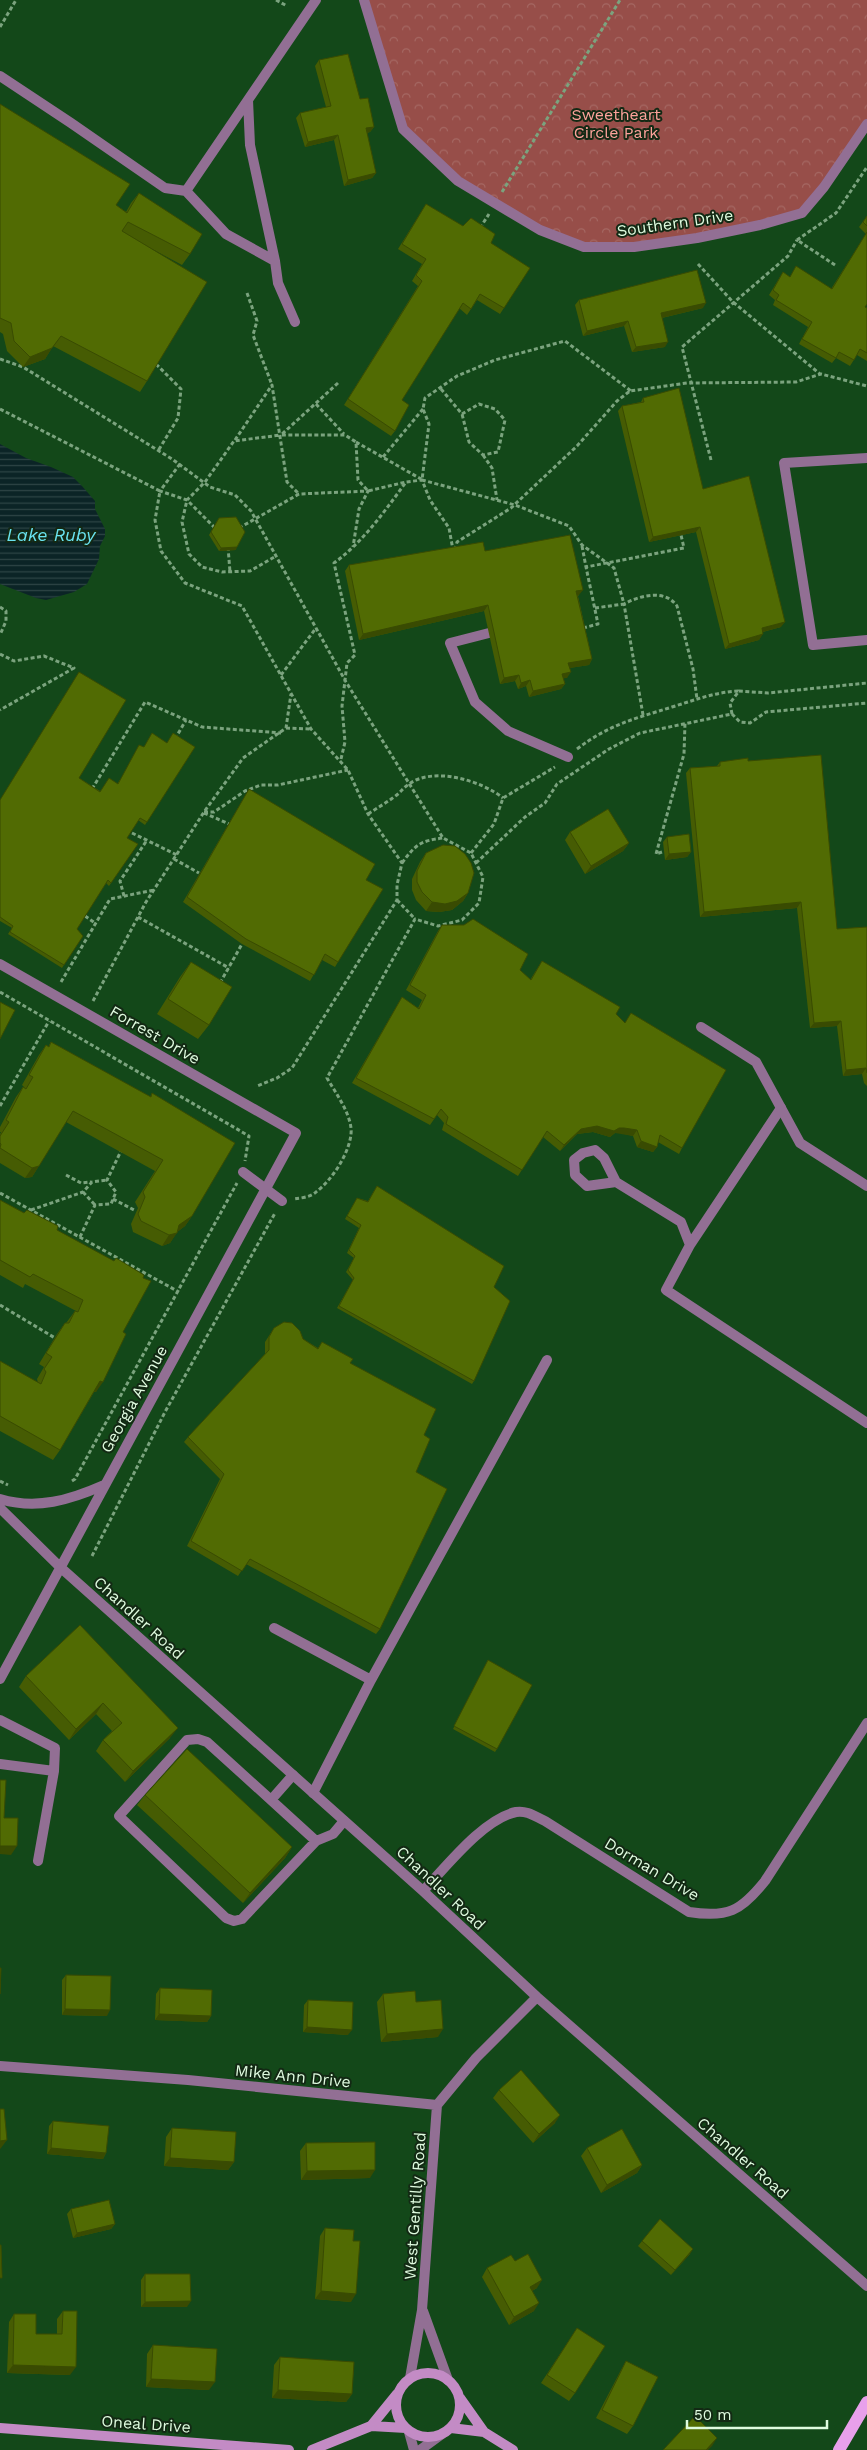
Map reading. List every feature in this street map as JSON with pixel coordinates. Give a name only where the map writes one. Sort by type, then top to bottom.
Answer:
[{"type":"main road","points":[[839,2450],[867,2402]]},
{"type":"street","points":[[186,191],[316,0]]},
{"type":"street","name":"Southern Drive","points":[[364,0],[403,129],[458,181],[540,230],[584,247],[634,247],[697,238],[760,225],[802,213],[824,187],[867,124]]},
{"type":"street","points":[[0,76],[165,188],[186,191],[226,234],[275,262]]},
{"type":"street","points":[[248,100],[250,144],[278,283],[295,322]]},
{"type":"street","points":[[867,458],[784,463],[813,645],[867,640]]},
{"type":"street","points":[[489,633],[450,643],[475,702],[508,731],[568,757]]},
{"type":"street","name":"Forrest Drive","points":[[0,964],[296,1133]]},
{"type":"street","points":[[701,1027],[756,1062],[800,1143],[867,1186]]},
{"type":"street","points":[[781,1108],[690,1245],[666,1290],[867,1421]]},
{"type":"street","name":"Georgia Avenue","points":[[0,1679],[296,1133]]},
{"type":"street","points":[[243,1172],[282,1201]]},
{"type":"street","points":[[616,1182],[681,1222],[690,1245]]},
{"type":"street","points":[[313,1793],[371,1680],[547,1360]]},
{"type":"street","points":[[0,1499],[17,1504],[56,1502],[77,1497],[104,1485]]},
{"type":"street","name":"Chandler Road","points":[[0,1508],[60,1567],[423,1891],[537,1998],[867,2286]]},
{"type":"street","points":[[274,1628],[371,1680]]},
{"type":"street","points":[[0,1720],[55,1748],[54,1771],[38,1861]]},
{"type":"street","name":"Dorman Drive","points":[[423,1891],[482,1831],[502,1818],[518,1812],[529,1813],[545,1822],[689,1912],[708,1915],[724,1913],[748,1902],[765,1880],[867,1723]]},
{"type":"street","points":[[316,1842],[207,1742],[198,1739],[187,1740],[119,1816],[226,1918],[234,1921],[242,1919],[316,1842],[333,1834],[344,1820]]},
{"type":"street","points":[[0,1764],[54,1771]]},
{"type":"street","points":[[271,1800],[293,1775]]},
{"type":"street","points":[[437,2105],[476,2058],[537,1998]]},
{"type":"street","name":"Mike Ann Drive","points":[[0,2066],[188,2080],[437,2105]]},
{"type":"street","name":"West Gentilly Road","points":[[398,2393],[410,2378],[422,2310],[437,2105]]},
{"type":"street","name":"West Gentilly Road","points":[[422,2310],[448,2380],[484,2432],[513,2450]]},
{"type":"street","points":[[410,2378],[429,2372],[448,2380]]},
{"type":"street","points":[[371,2426],[398,2393]]},
{"type":"street","points":[[398,2393],[396,2413],[408,2430],[414,2450]]},
{"type":"street","points":[[420,2450],[451,2428],[457,2419],[460,2408],[459,2396]]},
{"type":"street","points":[[312,2450],[371,2426],[408,2430],[420,2436],[431,2437],[442,2434]]},
{"type":"street","name":"Oneal Drive","points":[[0,2428],[289,2450]]},
{"type":"street","name":"West Gentilly Road","points":[[451,2428],[484,2432]]},
{"type":"path","points":[[0,27],[16,0]]},
{"type":"path","points":[[276,0],[287,6]]},
{"type":"path","points":[[497,200],[620,0]]},
{"type":"path","points":[[711,460],[682,347],[788,256],[797,240],[836,213],[867,167]]},
{"type":"path","points":[[479,231],[492,208]]},
{"type":"path","points":[[797,240],[835,265]]},
{"type":"path","points":[[698,264],[734,303],[821,374],[867,386]]},
{"type":"path","points":[[247,293],[257,321],[253,335],[272,385],[287,482],[299,494]]},
{"type":"path","points":[[383,457],[423,409],[425,398],[441,389],[457,376],[495,360],[565,341],[632,392]]},
{"type":"path","points":[[0,359],[23,367],[180,464],[210,486],[235,495],[255,518],[345,680],[443,838],[471,853],[483,878],[479,903],[462,920],[438,926],[415,919],[397,900]]},
{"type":"path","points":[[156,364],[181,389],[178,418],[158,451]]},
{"type":"path","points":[[423,409],[429,424],[422,480],[430,500],[449,528],[454,553],[457,542],[497,519],[515,506],[577,446],[617,401],[632,392],[692,383],[796,382],[821,374]]},
{"type":"path","points":[[281,435],[338,383]]},
{"type":"path","points":[[272,385],[205,482],[187,500],[182,522],[189,554],[202,567],[230,572],[250,571],[276,556]]},
{"type":"path","points":[[441,389],[462,414],[470,442],[483,455],[492,468],[497,500]]},
{"type":"path","points":[[316,404],[345,435],[422,480],[497,500],[568,526],[582,546],[614,568],[624,604],[644,715]]},
{"type":"path","points":[[462,414],[478,404],[495,409],[504,420],[498,452],[483,455]]},
{"type":"path","points":[[0,409],[160,491],[187,500],[220,531]]},
{"type":"path","points":[[234,441],[281,435],[345,435]]},
{"type":"path","points":[[356,442],[358,480],[368,492]]},
{"type":"path","points":[[180,464],[160,491],[155,520],[161,551],[185,583],[242,606],[311,729],[341,759],[368,814],[402,863]]},
{"type":"path","points":[[234,531],[299,494],[368,492],[406,482],[422,480]]},
{"type":"path","points":[[341,759],[345,742],[342,706],[347,663],[356,655],[334,564],[352,548],[406,482]]},
{"type":"path","points":[[352,548],[358,509],[368,492]]},
{"type":"path","points":[[586,567],[684,548],[681,536]]},
{"type":"path","points":[[228,544],[230,572]]},
{"type":"path","points":[[580,629],[598,624],[582,546]]},
{"type":"path","points":[[595,608],[624,604],[652,596],[665,595],[671,598],[677,606],[693,669],[697,699]]},
{"type":"path","points":[[0,607],[6,611],[6,621],[0,635]]},
{"type":"path","points":[[281,675],[316,628]]},
{"type":"path","points":[[0,654],[14,661],[44,656],[74,668],[0,710]]},
{"type":"path","points":[[471,853],[494,824],[503,798],[620,723],[718,692],[768,693],[867,683]]},
{"type":"path","points":[[739,691],[730,704],[732,714],[740,722],[750,723],[766,712],[867,703]]},
{"type":"path","points":[[93,1000],[154,890],[204,813],[243,758],[286,728],[291,694]]},
{"type":"path","points":[[92,790],[144,702],[202,727],[281,733]]},
{"type":"path","points":[[476,863],[525,817],[545,803],[557,784],[609,750],[640,733],[732,714]]},
{"type":"path","points":[[175,738],[186,720]]},
{"type":"path","points":[[662,852],[656,854],[684,754],[685,723]]},
{"type":"path","points":[[286,728],[311,729]]},
{"type":"path","points":[[204,813],[214,812],[244,791],[261,785],[278,785],[348,770]]},
{"type":"path","points":[[368,814],[396,796],[409,783],[425,778],[451,777],[490,787],[503,798]]},
{"type":"path","points":[[204,813],[229,824]]},
{"type":"path","points":[[132,833],[176,857],[199,873]]},
{"type":"path","points":[[257,1086],[277,1078],[292,1068],[397,900],[397,884],[402,863],[414,846],[426,840],[443,838]]},
{"type":"path","points":[[124,896],[120,881],[147,840]]},
{"type":"path","points":[[61,982],[110,899],[154,890]]},
{"type":"path","points":[[85,916],[95,923]]},
{"type":"path","points":[[138,917],[229,968]]},
{"type":"path","points":[[92,1556],[165,1412],[282,1201],[315,1194],[329,1180],[343,1158],[352,1133],[344,1106],[326,1078],[415,919]]},
{"type":"path","points":[[217,988],[242,944]]},
{"type":"path","points":[[212,980],[220,982]]},
{"type":"path","points":[[0,992],[249,1136],[243,1172],[75,1479]]},
{"type":"path","points":[[0,1106],[49,1021]]},
{"type":"path","points":[[107,1180],[121,1151]]},
{"type":"path","points":[[66,1175],[81,1183],[107,1180]]},
{"type":"path","points":[[95,1205],[112,1204],[116,1192],[107,1180]]},
{"type":"path","points":[[31,1210],[83,1192],[92,1182]]},
{"type":"path","points":[[83,1192],[95,1205]]},
{"type":"path","points":[[0,1193],[179,1292]]},
{"type":"path","points":[[113,1199],[136,1211]]},
{"type":"path","points":[[80,1237],[95,1205]]},
{"type":"path","points":[[0,1305],[55,1338]]},
{"type":"green space","name":"Sweetheart Circle Park","points":[[364,0],[867,0],[867,124],[802,213],[697,238],[584,247],[540,230],[458,181],[403,129]]},
{"type":"water","name":"Lake Ruby","points":[[0,444],[26,458],[73,477],[95,501],[95,509],[105,529],[105,536],[100,546],[99,559],[87,584],[74,592],[46,600],[0,584]]},
{"type":"building","points":[[348,54],[360,99],[368,98],[374,127],[366,128],[376,173],[348,180],[338,135],[308,142],[300,113],[331,106],[319,60]]},
{"type":"building","points":[[0,104],[130,184],[116,205],[127,213],[139,193],[202,234],[190,254],[128,222],[122,231],[207,282],[147,381],[61,336],[52,348],[30,357],[14,341],[11,323],[0,318]]},
{"type":"building","points":[[426,204],[463,226],[471,218],[495,234],[491,243],[530,268],[504,308],[480,294],[471,309],[463,303],[402,400],[409,405],[395,431],[348,399],[422,281],[416,275],[426,259],[402,244]]},
{"type":"building","points":[[867,216],[867,226],[863,222]]},
{"type":"building","points":[[867,232],[867,304],[865,307],[867,308],[867,353],[860,349],[854,360],[839,352],[836,358],[802,339],[812,322],[776,300],[779,295],[773,290],[783,272],[790,277],[796,266],[832,289]]},
{"type":"building","points":[[697,270],[706,303],[661,313],[668,342],[636,347],[628,321],[587,331],[579,300]]},
{"type":"building","points":[[679,388],[703,489],[749,476],[785,622],[762,628],[763,634],[729,644],[700,527],[653,537],[622,406],[644,402],[643,398]]},
{"type":"building","points":[[236,517],[245,532],[237,547],[221,548],[211,532],[219,518]]},
{"type":"building","points":[[570,535],[583,590],[576,591],[592,659],[568,663],[571,672],[562,674],[565,684],[533,691],[530,680],[521,683],[519,675],[504,678],[488,605],[363,634],[349,565],[483,542],[485,551]]},
{"type":"building","points":[[79,672],[126,700],[79,778],[100,792],[109,778],[118,784],[139,745],[144,747],[152,733],[167,743],[173,733],[195,747],[147,822],[140,818],[127,838],[138,844],[111,883],[108,880],[77,929],[83,936],[64,965],[10,932],[13,926],[0,917],[0,800]]},
{"type":"building","points":[[821,755],[837,929],[867,927],[867,1073],[866,1068],[846,1070],[841,1021],[814,1023],[801,902],[704,912],[690,768],[720,766],[720,762],[748,758],[748,761]]},
{"type":"building","points":[[249,789],[375,864],[366,880],[383,889],[338,962],[325,954],[314,975],[246,939],[187,897]]},
{"type":"building","points":[[608,809],[629,843],[591,866],[570,832]]},
{"type":"building","points":[[689,834],[691,852],[669,854],[667,837]]},
{"type":"building","points":[[443,845],[455,846],[465,854],[471,863],[474,873],[468,893],[457,901],[445,904],[432,902],[422,892],[417,882],[417,871],[426,853]]},
{"type":"building","points":[[473,919],[528,954],[520,970],[531,980],[542,961],[620,1007],[616,1014],[625,1023],[631,1013],[726,1070],[682,1148],[660,1135],[657,1147],[641,1141],[637,1130],[624,1128],[614,1131],[597,1126],[581,1129],[564,1145],[547,1131],[522,1170],[446,1124],[448,1117],[441,1109],[434,1119],[356,1078],[402,997],[419,1009],[426,995],[410,985],[442,925],[464,925]]},
{"type":"building","points":[[191,962],[232,987],[209,1025],[168,999]]},
{"type":"building","points":[[0,1002],[15,1010],[0,1039]]},
{"type":"building","points":[[51,1042],[151,1097],[152,1093],[235,1143],[192,1216],[179,1225],[177,1233],[169,1235],[141,1221],[138,1214],[145,1197],[143,1192],[163,1160],[73,1111],[39,1166],[32,1168],[0,1148],[0,1136],[9,1122],[6,1120],[23,1087],[26,1089],[33,1077],[29,1075],[46,1045],[49,1047]]},
{"type":"building","points":[[377,1186],[504,1266],[494,1287],[510,1301],[474,1381],[339,1306],[354,1278],[348,1270],[355,1256],[349,1250],[361,1225],[347,1216],[357,1198],[368,1202]]},
{"type":"building","points":[[0,1200],[24,1213],[27,1210],[58,1226],[57,1230],[114,1261],[116,1258],[144,1275],[143,1278],[151,1281],[123,1332],[126,1334],[103,1382],[100,1381],[60,1450],[0,1416],[0,1361],[41,1384],[46,1372],[44,1369],[52,1357],[46,1353],[65,1323],[69,1323],[75,1311],[78,1312],[83,1300],[33,1274],[30,1277],[0,1260]]},
{"type":"building","points":[[284,1322],[292,1323],[300,1331],[303,1339],[318,1349],[322,1342],[353,1359],[350,1363],[436,1409],[424,1435],[430,1439],[416,1472],[447,1489],[380,1629],[250,1559],[242,1571],[191,1541],[224,1474],[188,1437],[269,1350],[269,1337],[274,1328]]},
{"type":"building","points":[[80,1625],[178,1728],[133,1771],[103,1740],[122,1723],[103,1703],[76,1729],[26,1676]]},
{"type":"building","points":[[488,1660],[532,1685],[497,1749],[454,1726]]},
{"type":"building","points":[[187,1749],[292,1847],[250,1893],[145,1795]]},
{"type":"building","points":[[0,1780],[6,1780],[4,1818],[18,1818],[17,1846],[0,1846]]},
{"type":"building","points":[[66,1975],[111,1976],[110,2010],[65,2009]]},
{"type":"building","points":[[160,1988],[212,1990],[211,2016],[159,2014]]},
{"type":"building","points":[[415,1991],[416,2002],[441,2000],[443,2029],[387,2034],[383,1994]]},
{"type":"building","points":[[308,2000],[353,2002],[352,2030],[307,2027]]},
{"type":"building","points":[[521,2070],[560,2115],[539,2134],[499,2090]]},
{"type":"building","points":[[0,2109],[4,2109],[7,2140],[0,2141]]},
{"type":"building","points":[[53,2121],[109,2126],[106,2153],[51,2148]]},
{"type":"building","points":[[172,2128],[236,2132],[234,2162],[170,2158]]},
{"type":"building","points":[[622,2129],[642,2165],[607,2185],[587,2148]]},
{"type":"building","points":[[375,2142],[375,2170],[307,2171],[306,2143]]},
{"type":"building","points":[[109,2200],[115,2224],[77,2233],[71,2209]]},
{"type":"building","points":[[660,2219],[693,2249],[675,2270],[642,2241]]},
{"type":"building","points":[[325,2228],[354,2230],[353,2241],[360,2241],[356,2294],[321,2291]]},
{"type":"building","points":[[1,2245],[2,2278],[0,2278]]},
{"type":"building","points":[[528,2254],[542,2280],[530,2287],[539,2303],[514,2317],[487,2268],[511,2255],[515,2261]]},
{"type":"building","points":[[145,2274],[190,2274],[191,2301],[145,2302]]},
{"type":"building","points":[[63,2311],[77,2311],[76,2367],[13,2365],[14,2314],[36,2314],[36,2334],[62,2334]]},
{"type":"building","points":[[577,2328],[605,2346],[575,2393],[547,2375]]},
{"type":"building","points":[[153,2345],[217,2349],[215,2382],[151,2379]]},
{"type":"building","points":[[280,2357],[354,2362],[352,2394],[278,2390]]},
{"type":"building","points":[[626,2361],[658,2377],[633,2426],[602,2410]]},
{"type":"building","points":[[695,2416],[717,2438],[706,2450],[663,2450]]}]
